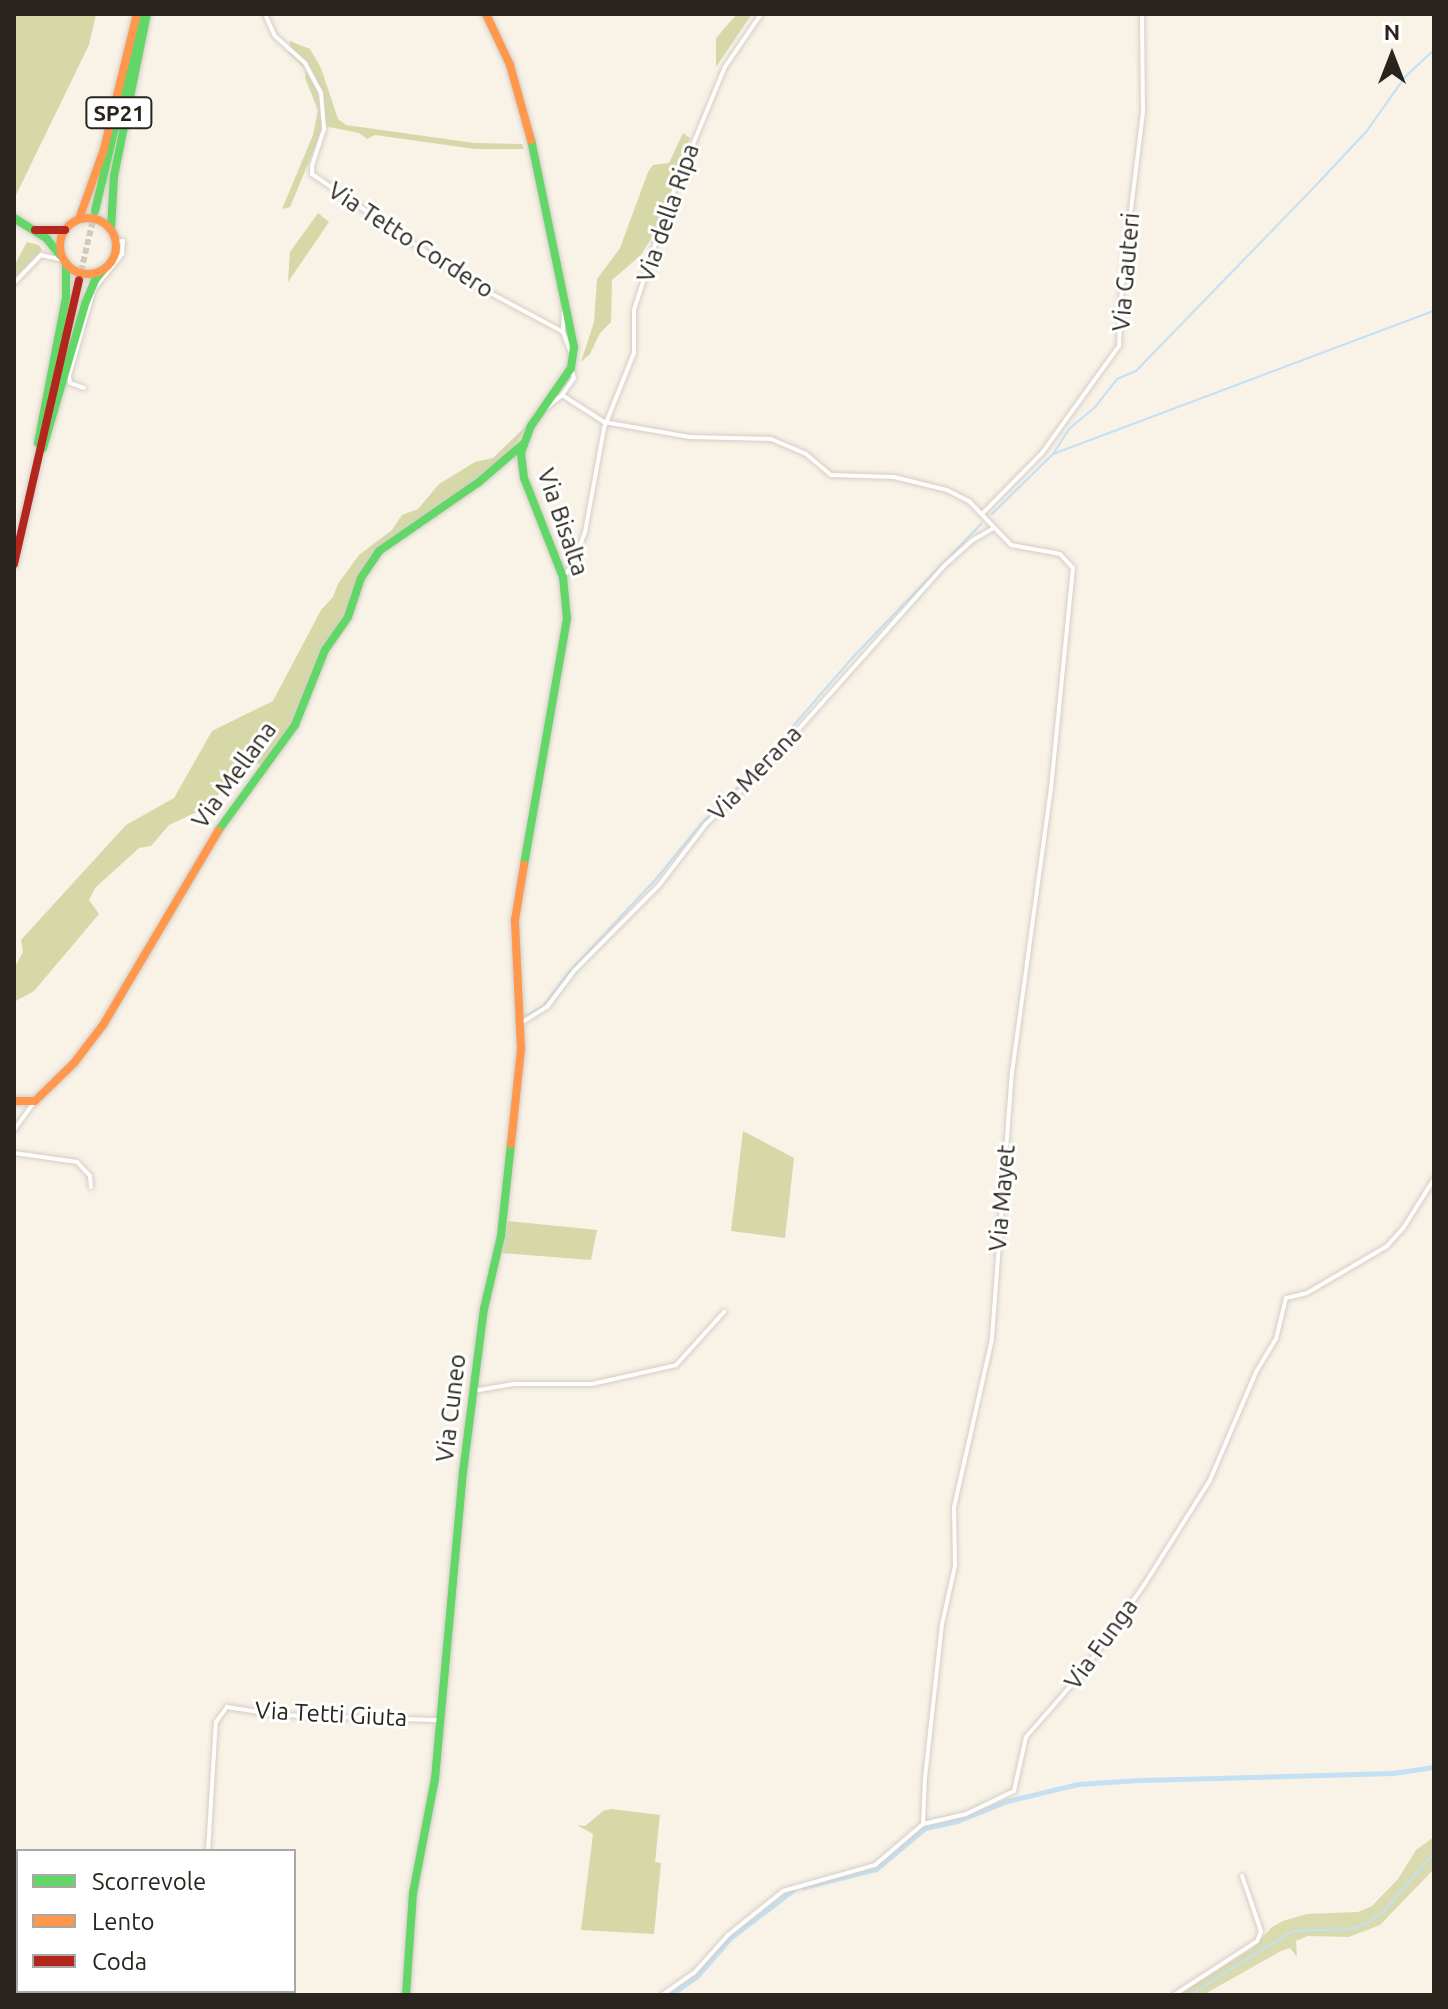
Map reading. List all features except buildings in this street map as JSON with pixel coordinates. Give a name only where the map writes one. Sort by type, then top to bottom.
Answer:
[{"type":"main road","name":"SP21","points":[[95,211],[142,14]]},
{"type":"main road","points":[[37,463],[41,418],[66,297],[60,242],[65,230],[79,219],[104,149],[142,14]]},
{"type":"main road","points":[[37,463],[57,411],[85,304],[95,280],[114,259],[116,242],[109,215],[142,14]]},
{"type":"main road","name":"Via Bisalta","points":[[486,14],[510,65],[524,106],[573,358],[571,368],[523,444],[524,478],[563,577],[566,628],[531,828]]},
{"type":"main road","points":[[79,219],[97,219],[111,229]]},
{"type":"main road","points":[[17,220],[47,239],[63,260],[85,274],[105,268]]},
{"type":"main road","points":[[30,229],[65,230]]},
{"type":"main road","points":[[14,564],[79,280]]},
{"type":"main road","name":"Via Mellana","points":[[35,1101],[97,1034],[211,840],[288,736],[325,650],[348,617],[361,578],[379,551],[479,482],[523,444]]},
{"type":"main road","name":"Via Cuneo","points":[[406,1995],[412,1903],[433,1792],[473,1391],[484,1309],[504,1211],[521,1049],[513,944],[531,828]]},
{"type":"main road","points":[[14,1101],[35,1101]]},
{"type":"street","name":"Via Tetto Cordero","points":[[265,14],[275,36],[305,63],[321,93],[324,129],[312,174],[468,281],[563,332]]},
{"type":"street","name":"Via della Ripa","points":[[563,577],[585,532],[607,422],[632,362],[635,347],[632,316],[668,205],[725,67],[761,14]]},
{"type":"street","name":"Via Gauteri","points":[[983,513],[1042,453],[1119,346],[1122,283],[1143,112],[1142,14]]},
{"type":"street","points":[[84,388],[70,383],[69,376],[94,289],[122,254],[123,241],[116,242]]},
{"type":"street","points":[[14,283],[41,255],[63,260]]},
{"type":"street","points":[[564,302],[563,332],[573,358]]},
{"type":"street","points":[[542,410],[562,395],[574,378],[571,368]]},
{"type":"street","points":[[562,395],[607,422],[690,437],[771,439],[806,454],[831,475],[894,477],[935,486],[962,496],[983,513],[994,528]]},
{"type":"street","name":"Via Mayet","points":[[923,1824],[925,1777],[942,1624],[955,1566],[954,1507],[992,1339],[1012,1071],[1051,788],[1073,568],[1060,554],[1011,545],[994,528]]},
{"type":"street","name":"Via Merana","points":[[521,1023],[547,1007],[574,971],[660,884],[706,824],[757,776],[946,564],[973,540],[994,528]]},
{"type":"street","points":[[14,1130],[35,1101]]},
{"type":"street","points":[[14,1153],[77,1162],[90,1176],[91,1187]]},
{"type":"street","name":"Via Funga","points":[[662,1995],[694,1973],[728,1935],[783,1891],[875,1865],[923,1824],[966,1814],[1014,1791],[1026,1737],[1082,1673],[1144,1585],[1210,1480],[1256,1372],[1276,1339],[1286,1298],[1307,1293],[1387,1246],[1404,1227],[1434,1179]]},
{"type":"street","points":[[473,1391],[513,1384],[592,1384],[676,1365],[724,1312]]},
{"type":"street","name":"Via Tetti Giuta","points":[[208,1849],[216,1722],[227,1707],[287,1716],[440,1720]]},
{"type":"street","points":[[1174,1995],[1257,1941],[1259,1925],[1242,1876]]},
{"type":"green space","points":[[14,14],[96,14],[89,45],[15,197]]},
{"type":"green space","points":[[737,14],[752,14],[716,67],[716,38]]},
{"type":"green space","points":[[290,41],[310,49],[321,68],[338,119],[346,125],[474,143],[522,144],[524,149],[475,149],[375,135],[367,139],[359,133],[324,126],[290,207],[282,209],[313,135],[318,110],[305,78],[306,70],[289,53]]},
{"type":"green space","points":[[683,133],[690,138],[658,227],[641,255],[612,280],[611,322],[581,362],[594,322],[597,279],[620,248],[648,172],[653,165],[669,163]]},
{"type":"green space","points":[[318,213],[329,222],[288,282],[290,252]]},
{"type":"green space","points":[[27,242],[39,245],[42,250],[14,279],[14,266]]},
{"type":"green space","points":[[531,421],[512,449],[490,470],[380,545],[364,568],[346,616],[322,651],[296,716],[263,765],[254,763],[199,811],[169,825],[151,846],[139,848],[95,888],[89,900],[99,914],[34,991],[14,1002],[14,969],[23,952],[21,940],[126,825],[174,798],[212,731],[273,701],[321,610],[333,597],[338,584],[359,555],[392,530],[402,515],[418,509],[439,484],[475,462],[493,458]]},
{"type":"green space","points":[[743,1131],[794,1158],[785,1238],[731,1231]]},
{"type":"green space","points":[[508,1221],[597,1230],[591,1260],[502,1253]]},
{"type":"green space","points":[[611,1809],[660,1815],[655,1862],[661,1863],[654,1934],[581,1930],[593,1834],[577,1825],[585,1826],[603,1811]]},
{"type":"green space","points":[[1434,1837],[1434,1869],[1380,1925],[1349,1937],[1308,1936],[1296,1941],[1297,1957],[1290,1948],[1203,1995],[1178,1995],[1253,1948],[1272,1927],[1283,1921],[1307,1914],[1358,1912],[1372,1906],[1398,1879],[1416,1850]]},
{"type":"green space","points":[[156,1993],[250,1993],[250,1995]]},
{"type":"waterway","points":[[992,514],[1053,454],[1069,429],[1096,406],[1117,379],[1136,371],[1319,182],[1366,132],[1405,77],[1434,50]]},
{"type":"waterway","points":[[1053,454],[1434,311]]},
{"type":"waterway","points":[[524,1017],[543,1006],[569,972],[656,879],[701,824],[753,772],[853,657],[981,524]]},
{"type":"waterway","points":[[1142,1780],[1393,1773],[1434,1767]]},
{"type":"waterway","points":[[803,1887],[876,1869],[925,1828],[957,1821],[1007,1801],[1078,1784],[1139,1780]]},
{"type":"waterway","points":[[1190,1995],[1292,1931],[1351,1929],[1366,1924],[1383,1912],[1434,1853]]},
{"type":"waterway","points":[[670,1995],[696,1977],[730,1938],[793,1890]]},
{"type":"tunnel","points":[[79,280],[95,211]]},
{"type":"traffic: fast","points":[[95,211],[142,14]]},
{"type":"traffic: fast","points":[[111,229],[114,176],[147,14]]},
{"type":"traffic: fast","points":[[524,865],[567,619],[563,577],[524,478],[521,453],[531,426],[571,368],[574,347],[531,140]]},
{"type":"traffic: fast","points":[[14,218],[47,239],[61,256]]},
{"type":"traffic: fast","points":[[38,443],[66,297],[66,263]]},
{"type":"traffic: fast","points":[[43,448],[85,304],[95,280],[105,268]]},
{"type":"traffic: fast","points":[[218,831],[295,725],[325,650],[348,617],[361,578],[379,551],[479,482],[522,445]]},
{"type":"traffic: fast","points":[[406,1995],[413,1893],[435,1779],[463,1472],[484,1309],[501,1236],[511,1144]]},
{"type":"traffic: slow","points":[[79,219],[104,149],[137,14]]},
{"type":"traffic: slow","points":[[486,14],[510,65],[531,140]]},
{"type":"traffic: slow","points":[[88,218],[108,226],[116,246],[108,266],[88,274],[68,266],[60,246],[68,226],[88,218]]},
{"type":"traffic: slow","points":[[14,1101],[35,1101],[74,1063],[103,1025],[218,831]]},
{"type":"traffic: slow","points":[[511,1144],[521,1049],[515,920],[524,865]]},
{"type":"traffic: jam","points":[[35,230],[65,230]]},
{"type":"traffic: jam","points":[[14,564],[79,280]]}]
